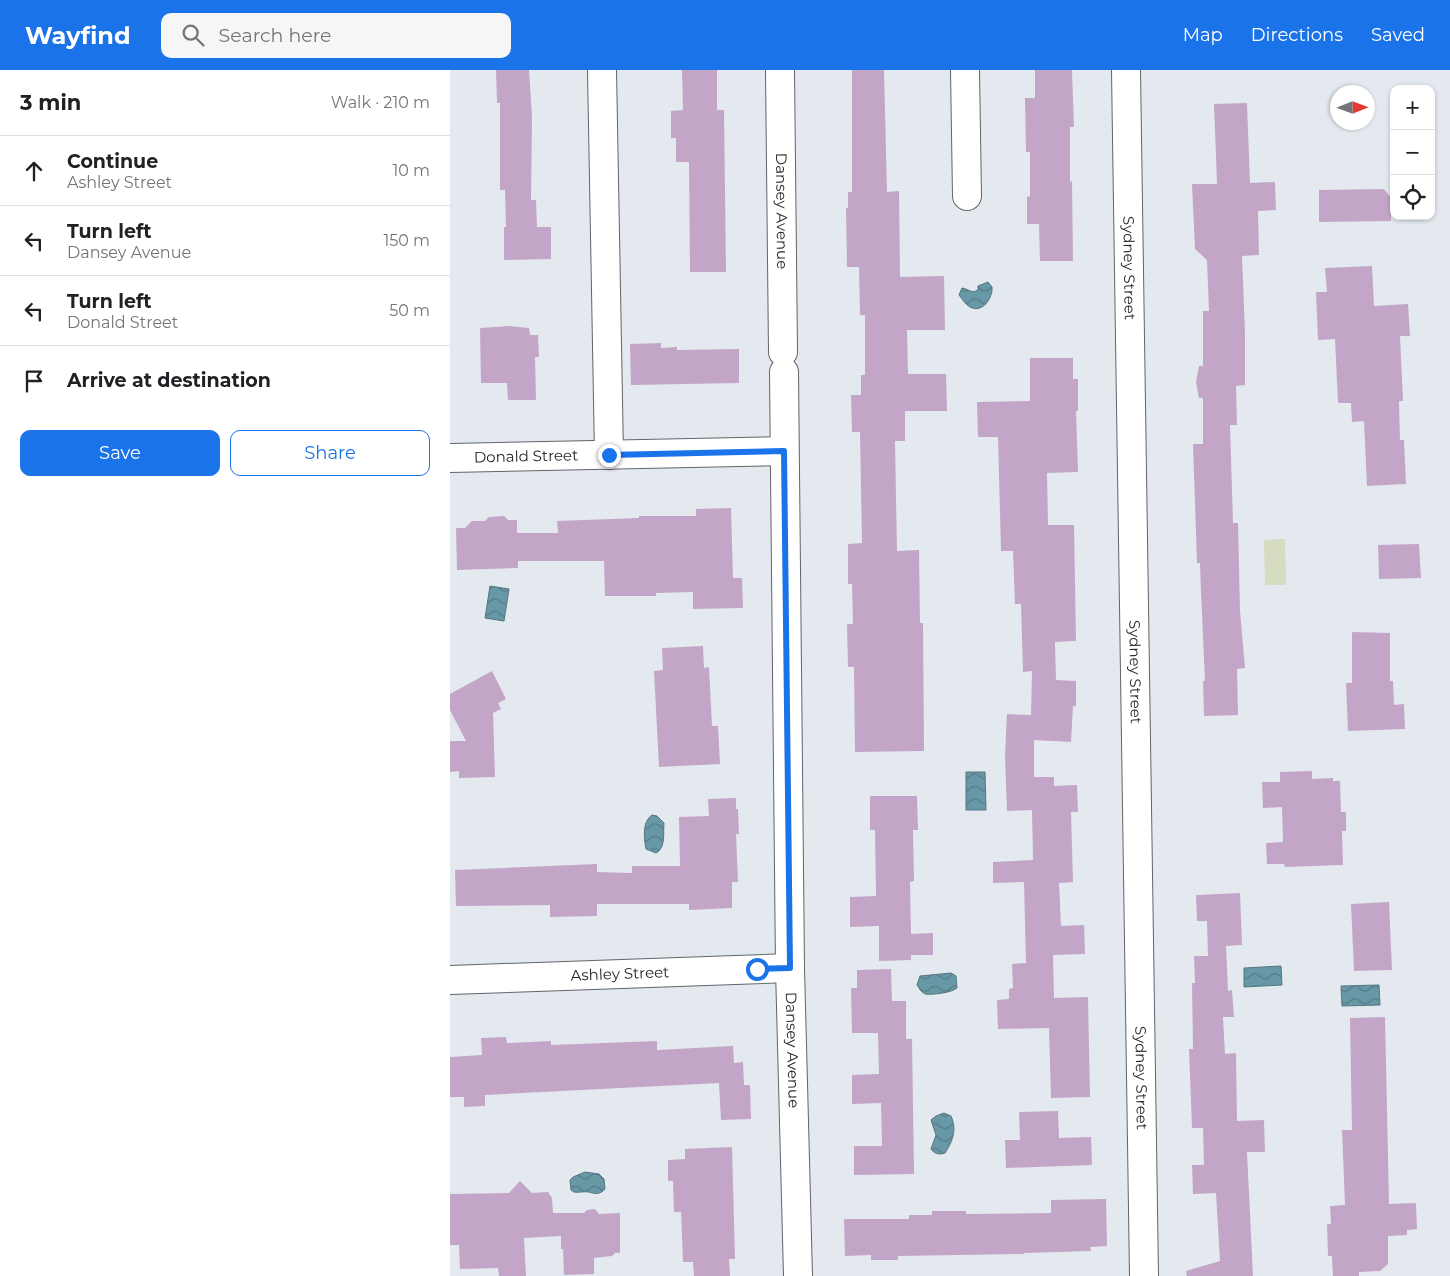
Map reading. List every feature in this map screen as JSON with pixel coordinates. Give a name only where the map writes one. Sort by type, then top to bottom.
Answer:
[{"type":"street","points":[[602,70],[609,455]]},
{"type":"street","name":"Dansey Avenue","points":[[780,70],[790,968],[798,1276]]},
{"type":"street","points":[[965,70],[967,196]]},
{"type":"street","name":"Sydney Street","points":[[1126,70],[1144,1276]]},
{"type":"street","name":"Donald Street","points":[[450,458],[784,451]]},
{"type":"street","name":"Ashley Street","points":[[450,980],[790,968]]},
{"type":"green space","points":[[1285,539],[1286,585],[1265,585],[1264,540]]},
{"type":"water","points":[[988,282],[992,287],[991,295],[989,300],[979,308],[975,309],[969,306],[959,295],[962,288],[976,291],[978,286]]},
{"type":"water","points":[[490,586],[509,589],[504,621],[485,618]]},
{"type":"water","points":[[966,772],[985,772],[986,810],[966,810]]},
{"type":"water","points":[[652,815],[657,816],[664,823],[663,844],[656,853],[646,849],[645,840],[645,826]]},
{"type":"water","points":[[1281,966],[1282,985],[1244,987],[1244,968]]},
{"type":"water","points":[[951,973],[956,976],[957,988],[950,991],[925,994],[917,985],[920,976]]},
{"type":"water","points":[[1379,985],[1380,1005],[1342,1006],[1341,986]]},
{"type":"water","points":[[944,1113],[951,1116],[954,1130],[945,1153],[939,1154],[931,1149],[936,1135],[931,1120]]},
{"type":"water","points":[[585,1172],[599,1174],[604,1179],[605,1189],[597,1194],[574,1192],[571,1190],[570,1180]]},
{"type":"building","points":[[496,70],[529,70],[532,117],[531,200],[536,200],[537,227],[551,227],[551,259],[504,260],[504,227],[506,227],[505,190],[500,190],[500,103],[497,103]]},
{"type":"building","points":[[682,70],[717,70],[717,110],[724,110],[726,272],[690,272],[689,162],[676,162],[676,138],[671,138],[671,111],[683,110]]},
{"type":"building","points":[[852,70],[884,70],[887,192],[899,191],[900,277],[944,276],[945,330],[907,330],[908,374],[946,374],[947,411],[905,411],[905,441],[895,441],[897,551],[919,550],[920,623],[923,623],[924,751],[855,752],[854,667],[848,667],[847,624],[853,624],[852,584],[848,584],[848,544],[862,543],[860,432],[852,432],[851,395],[861,395],[861,375],[865,375],[865,315],[860,315],[859,267],[847,267],[846,208],[848,208],[848,192],[852,192]]},
{"type":"building","points":[[1035,70],[1072,70],[1074,127],[1070,127],[1070,182],[1072,181],[1073,261],[1040,261],[1039,224],[1027,224],[1027,197],[1030,196],[1030,152],[1026,152],[1025,98],[1035,98]]},
{"type":"building","points":[[1247,103],[1250,183],[1275,182],[1276,210],[1258,211],[1259,255],[1242,256],[1245,385],[1236,386],[1237,425],[1230,425],[1233,523],[1238,523],[1240,611],[1245,668],[1237,669],[1238,715],[1204,716],[1203,681],[1205,681],[1200,563],[1197,563],[1193,444],[1203,444],[1203,398],[1199,398],[1196,382],[1199,366],[1203,366],[1203,311],[1209,311],[1207,260],[1195,249],[1192,184],[1217,184],[1214,104]]},
{"type":"building","points":[[1384,189],[1390,197],[1391,221],[1319,222],[1319,190]]},
{"type":"building","points":[[1372,266],[1374,306],[1408,304],[1410,336],[1400,336],[1403,401],[1399,401],[1400,440],[1404,440],[1406,484],[1367,486],[1364,421],[1352,422],[1351,403],[1338,403],[1335,339],[1318,340],[1316,292],[1327,292],[1325,268]]},
{"type":"building","points":[[509,326],[529,328],[530,335],[538,335],[539,357],[535,357],[536,400],[508,400],[507,383],[481,383],[480,328]]},
{"type":"building","points":[[661,343],[661,348],[677,347],[677,350],[739,349],[739,383],[631,385],[630,344]]},
{"type":"building","points":[[1030,358],[1073,358],[1073,379],[1078,379],[1078,411],[1076,411],[1078,472],[1047,473],[1048,525],[1074,525],[1076,641],[1055,642],[1056,680],[1076,681],[1076,706],[1073,706],[1071,742],[1034,740],[1034,777],[1054,777],[1054,786],[1077,785],[1078,812],[1071,812],[1073,882],[1059,883],[1061,926],[1084,925],[1085,954],[1053,955],[1054,998],[1088,997],[1090,1097],[1051,1098],[1049,1028],[998,1029],[997,1000],[1009,999],[1009,989],[1013,988],[1012,964],[1026,963],[1024,882],[993,883],[993,862],[1033,860],[1032,810],[1007,811],[1005,756],[1007,714],[1031,715],[1032,671],[1023,672],[1021,604],[1015,604],[1013,551],[1001,551],[998,437],[978,437],[977,402],[1030,401]]},
{"type":"building","points":[[731,508],[733,578],[742,578],[743,608],[693,609],[693,592],[656,593],[656,596],[605,596],[604,561],[518,561],[518,568],[457,570],[456,528],[465,528],[472,521],[485,521],[489,517],[504,516],[508,520],[517,520],[517,533],[558,533],[557,521],[639,518],[639,516],[696,516],[696,509]]},
{"type":"building","points":[[1419,544],[1421,578],[1379,579],[1378,545]]},
{"type":"building","points":[[1352,632],[1390,633],[1390,681],[1393,681],[1394,705],[1404,704],[1405,729],[1348,731],[1346,683],[1352,683]]},
{"type":"building","points":[[703,646],[704,668],[709,667],[712,726],[718,726],[720,764],[659,767],[654,671],[663,670],[662,648]]},
{"type":"building","points":[[492,671],[506,699],[498,703],[501,709],[493,713],[495,777],[459,778],[459,771],[450,772],[450,741],[466,741],[450,710],[450,694]]},
{"type":"building","points":[[1312,771],[1312,779],[1333,778],[1333,781],[1340,781],[1341,812],[1346,812],[1346,831],[1342,831],[1343,865],[1285,867],[1284,864],[1267,864],[1266,843],[1283,842],[1282,807],[1263,808],[1262,782],[1280,782],[1280,772]]},
{"type":"building","points":[[870,796],[917,796],[918,830],[913,830],[914,881],[910,882],[911,934],[933,933],[933,955],[911,955],[911,960],[879,961],[879,926],[850,927],[850,897],[876,896],[875,830],[870,830]]},
{"type":"building","points":[[736,798],[739,834],[736,834],[738,882],[732,882],[732,908],[689,910],[689,904],[597,904],[597,916],[550,917],[550,905],[456,906],[455,870],[597,864],[597,872],[632,873],[632,866],[680,866],[679,817],[709,816],[708,799]]},
{"type":"building","points":[[1240,893],[1242,945],[1226,946],[1228,991],[1232,990],[1234,1017],[1223,1017],[1225,1054],[1236,1053],[1237,1121],[1264,1120],[1265,1152],[1247,1152],[1253,1276],[1187,1276],[1186,1271],[1220,1261],[1216,1193],[1193,1194],[1192,1165],[1204,1165],[1203,1128],[1192,1128],[1189,1049],[1193,1049],[1192,983],[1195,983],[1194,956],[1208,956],[1207,921],[1197,921],[1196,895]]},
{"type":"building","points":[[1389,902],[1392,970],[1354,971],[1351,904]]},
{"type":"building","points":[[891,969],[892,1001],[906,1001],[906,1039],[912,1039],[914,1174],[854,1175],[854,1146],[882,1146],[881,1103],[852,1104],[852,1075],[879,1074],[878,1033],[852,1033],[851,988],[857,988],[857,970]]},
{"type":"building","points":[[1385,1017],[1389,1204],[1416,1203],[1417,1229],[1407,1230],[1407,1235],[1388,1236],[1388,1264],[1380,1271],[1359,1272],[1359,1276],[1333,1276],[1332,1256],[1328,1256],[1327,1224],[1331,1224],[1330,1206],[1345,1205],[1342,1130],[1352,1130],[1350,1018]]},
{"type":"building","points":[[506,1037],[507,1043],[551,1041],[551,1045],[657,1041],[657,1050],[733,1046],[734,1063],[743,1062],[744,1085],[750,1085],[751,1119],[721,1120],[719,1083],[485,1095],[485,1106],[464,1107],[464,1097],[450,1097],[450,1057],[482,1055],[481,1038]]},
{"type":"building","points":[[1058,1111],[1059,1138],[1091,1137],[1092,1165],[1006,1168],[1005,1140],[1020,1140],[1019,1112]]},
{"type":"building","points":[[732,1147],[735,1259],[729,1259],[730,1276],[694,1276],[693,1262],[683,1262],[681,1212],[674,1212],[673,1181],[668,1181],[668,1160],[685,1159],[685,1149]]},
{"type":"building","points":[[520,1181],[532,1193],[548,1192],[552,1198],[553,1213],[584,1213],[587,1210],[595,1209],[599,1214],[620,1213],[620,1253],[594,1258],[594,1274],[564,1275],[561,1236],[524,1238],[526,1276],[499,1276],[498,1268],[460,1269],[459,1245],[450,1245],[450,1194],[509,1193]]},
{"type":"building","points":[[1106,1199],[1107,1246],[1090,1247],[1091,1251],[898,1256],[898,1260],[871,1260],[871,1255],[845,1256],[844,1219],[909,1219],[909,1215],[932,1215],[932,1211],[966,1211],[966,1214],[1051,1213],[1051,1200]]},
{"type":"route","points":[[609,455],[784,451],[790,968],[757,969]]}]
